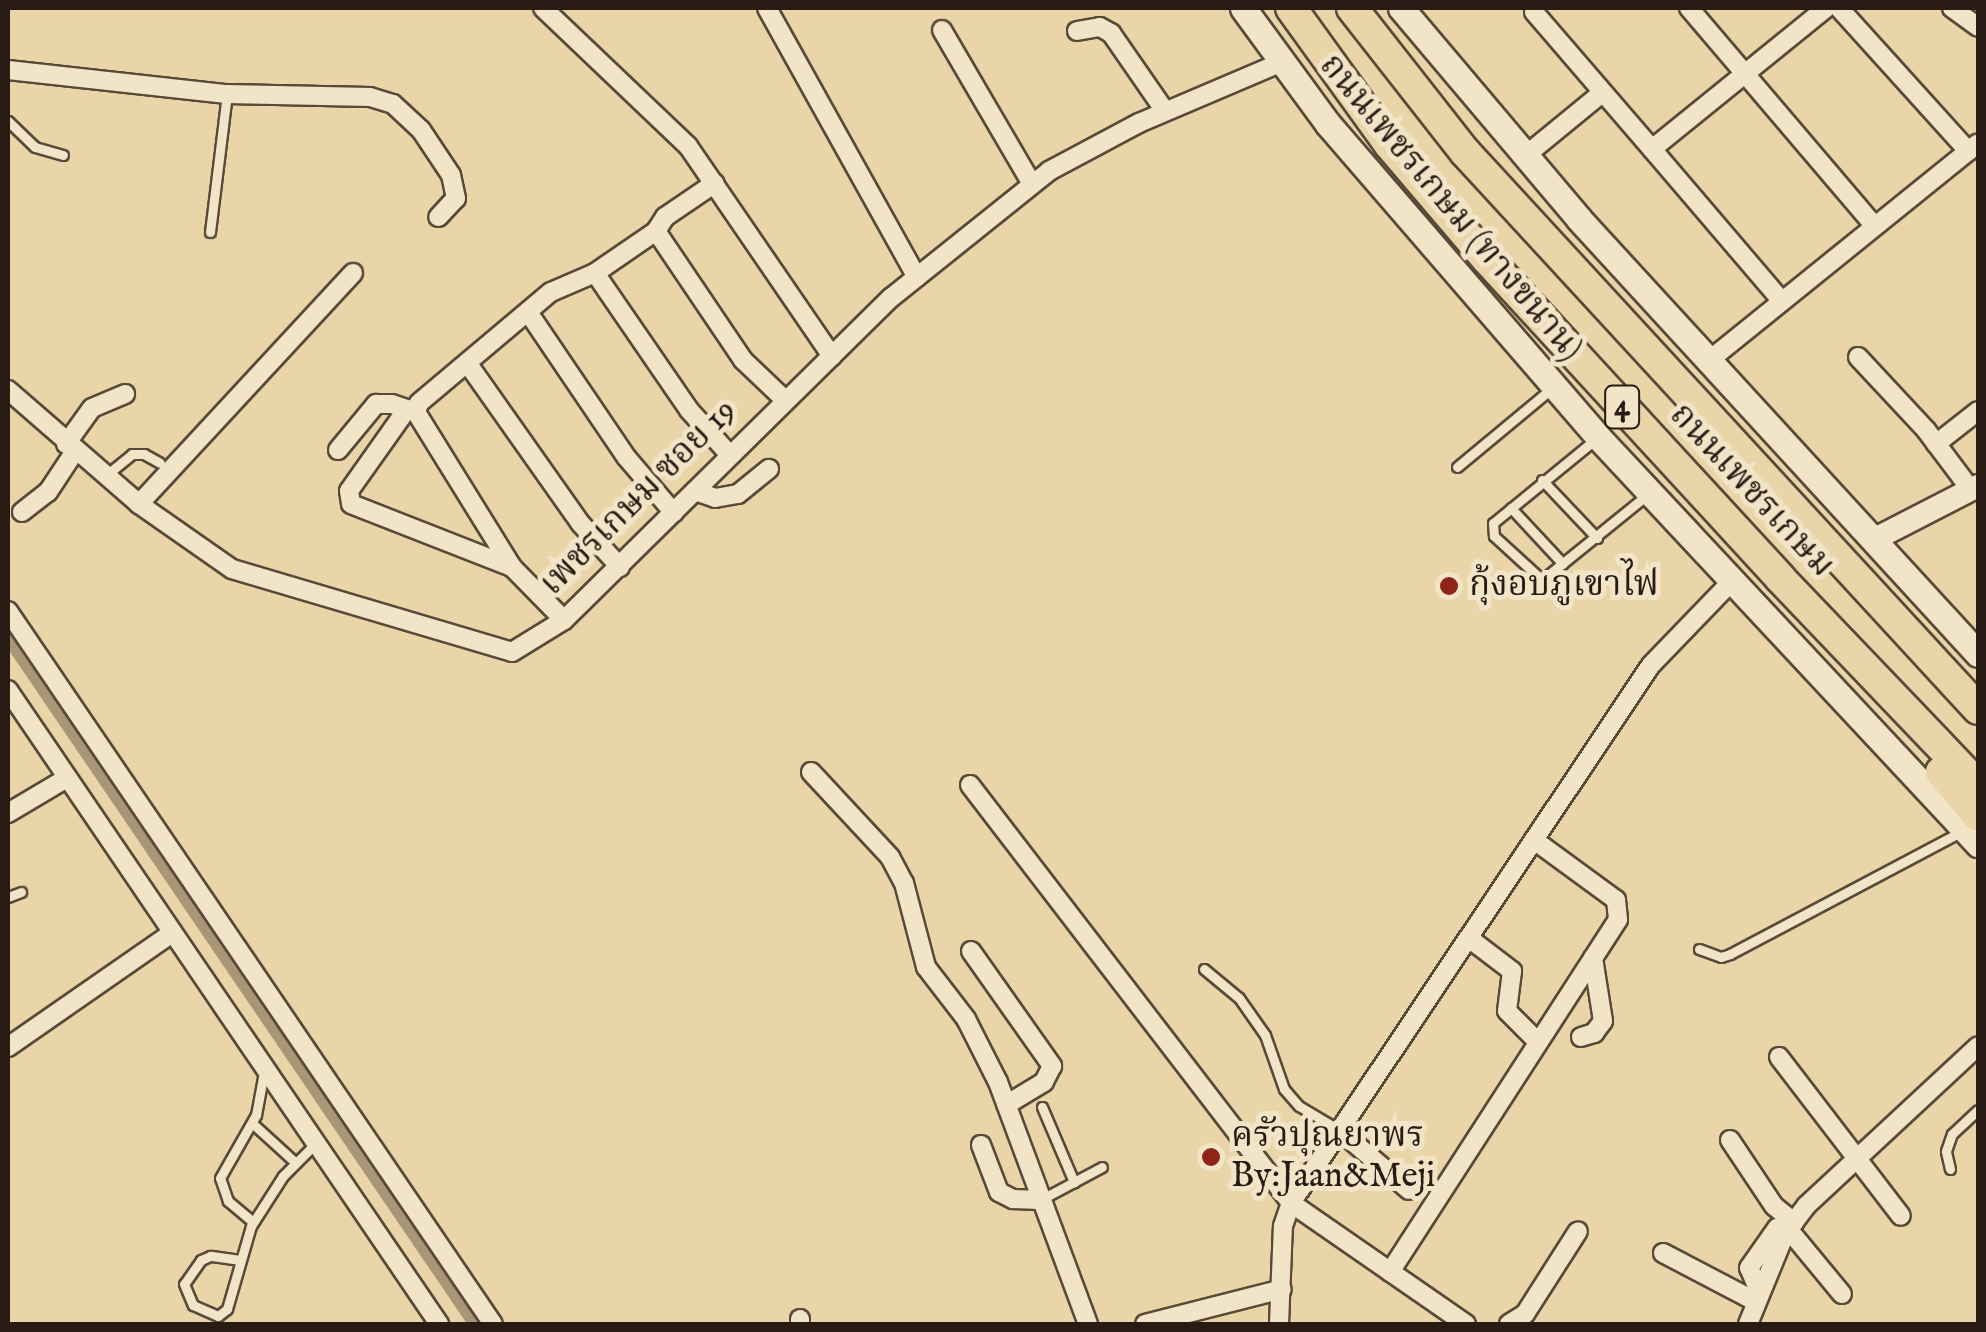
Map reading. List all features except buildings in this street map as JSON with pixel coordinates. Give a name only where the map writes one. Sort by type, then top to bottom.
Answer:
[{"type":"highway","points":[[1272,8],[1389,144]]},
{"type":"highway","name":"ถนนเพชรเกษม","points":[[1291,8],[1389,144],[1576,359],[1978,785]]},
{"type":"highway","name":"ถนนเพชรเกษม","points":[[1352,8],[1465,152],[1821,533],[1978,709]]},
{"type":"highway","points":[[1821,533],[1978,679]]},
{"type":"highway","points":[[1813,612],[1974,830]]},
{"type":"main road","name":"ถนนเพชรเกษม (ทางขนาน)","points":[[1243,8],[1328,124],[1598,437],[1974,830]]},
{"type":"main road","points":[[1402,8],[1525,156],[1708,362],[1978,654]]},
{"type":"street","points":[[543,8],[688,146],[832,356]]},
{"type":"street","points":[[768,8],[917,277]]},
{"type":"street","points":[[1689,8],[1746,70],[1873,224]]},
{"type":"street","points":[[1652,149],[1826,8]]},
{"type":"street","points":[[1708,362],[1780,299],[1973,147],[1838,8]]},
{"type":"street","points":[[1952,8],[1978,28]]},
{"type":"street","points":[[1534,12],[1780,299]]},
{"type":"street","points":[[1077,32],[1100,27],[1112,33],[1165,111]]},
{"type":"street","points":[[942,30],[1032,184]]},
{"type":"street","name":"เพชรเกษม ซอย 19","points":[[8,390],[139,504],[232,569],[512,652],[525,648],[564,620],[832,356],[917,277],[1032,184],[1062,163],[1165,111],[1282,62]]},
{"type":"street","points":[[8,70],[227,94],[370,98],[393,104],[421,130],[456,189],[456,198],[438,217]]},
{"type":"street","points":[[1525,156],[1602,93]]},
{"type":"street","points":[[512,567],[351,504],[349,491],[420,403],[565,282],[594,273],[656,232],[665,216],[714,183]]},
{"type":"street","points":[[656,232],[743,360],[785,400]]},
{"type":"street","points":[[139,504],[352,273]]},
{"type":"street","points":[[594,273],[689,410],[729,454]]},
{"type":"street","points":[[528,312],[627,458],[674,513]]},
{"type":"street","points":[[1858,357],[1976,488],[1873,540]]},
{"type":"street","points":[[468,364],[581,524],[620,567]]},
{"type":"street","points":[[22,512],[48,492],[92,408],[125,394]]},
{"type":"street","points":[[338,450],[376,404],[411,411],[512,567],[564,620]]},
{"type":"street","points":[[1936,444],[1978,410]]},
{"type":"street","points":[[696,491],[714,498],[738,494],[769,469]]},
{"type":"street","points":[[1280,1324],[1283,1226],[1290,1203],[1651,665],[1732,581]]},
{"type":"street","points":[[8,611],[492,1324]]},
{"type":"street","points":[[8,690],[439,1324]]},
{"type":"street","points":[[8,725],[31,725]]},
{"type":"street","points":[[811,772],[890,857],[904,884],[926,967],[966,1018],[1006,1104],[1088,1324]]},
{"type":"street","points":[[8,813],[67,778]]},
{"type":"street","points":[[970,785],[1290,1203],[1466,1324]]},
{"type":"street","points":[[1390,1272],[1618,919],[1619,906],[1534,840]]},
{"type":"street","points":[[8,1047],[172,933]]},
{"type":"street","points":[[1470,938],[1512,971],[1508,1010],[1538,1042]]},
{"type":"street","points":[[971,950],[1052,1066],[1044,1082],[1006,1104]]},
{"type":"street","points":[[1582,1036],[1594,1033],[1603,1022],[1592,958]]},
{"type":"street","points":[[1748,1324],[1757,1296],[1791,1226],[1858,1156],[1978,1046]]},
{"type":"street","points":[[1779,1056],[1901,1216]]},
{"type":"street","points":[[1339,1130],[1409,1190]]},
{"type":"street","points":[[1730,1140],[1774,1206],[1842,1294]]},
{"type":"street","points":[[980,1145],[1000,1192],[1013,1199],[1040,1200]]},
{"type":"street","points":[[1508,1324],[1525,1314],[1578,1231]]},
{"type":"street","points":[[1662,1253],[1757,1296]]},
{"type":"street","points":[[1146,1324],[1282,1289]]},
{"type":"lane","points":[[210,232],[227,94]]},
{"type":"lane","points":[[8,121],[36,147],[63,155]]},
{"type":"lane","points":[[1457,468],[1554,386]]},
{"type":"lane","points":[[1598,437],[1493,523],[1494,536],[1536,579],[1547,578],[1649,493]]},
{"type":"lane","points":[[105,476],[132,454],[144,454],[160,463]]},
{"type":"lane","points":[[1542,480],[1596,538]]},
{"type":"lane","points":[[1510,508],[1564,564]]},
{"type":"lane","points":[[1699,950],[1721,958],[1974,830]]},
{"type":"lane","points":[[8,896],[22,892]]},
{"type":"lane","points":[[1204,970],[1239,998],[1265,1035],[1284,1089],[1298,1106],[1339,1130]]},
{"type":"lane","points":[[254,1222],[228,1202],[220,1188],[220,1178],[252,1122],[264,1069]]},
{"type":"lane","points":[[1042,1106],[1074,1182]]},
{"type":"lane","points":[[1950,1169],[1946,1151],[1952,1134],[1978,1110]]},
{"type":"lane","points":[[252,1122],[296,1163]]},
{"type":"lane","points":[[240,1260],[210,1256],[201,1260],[184,1284],[193,1305],[218,1316],[228,1310],[254,1222],[296,1163],[315,1144]]},
{"type":"lane","points":[[1040,1200],[1102,1166]]},
{"type":"waterway","points":[[8,633],[478,1324]]},
{"type":"place","name":"กุ้งอบภูเขาไฟ","points":[[1449,586]]},
{"type":"place","name":"ครัวปุณยาพร By:Jaan&Meji","points":[[1211,1157]]}]
